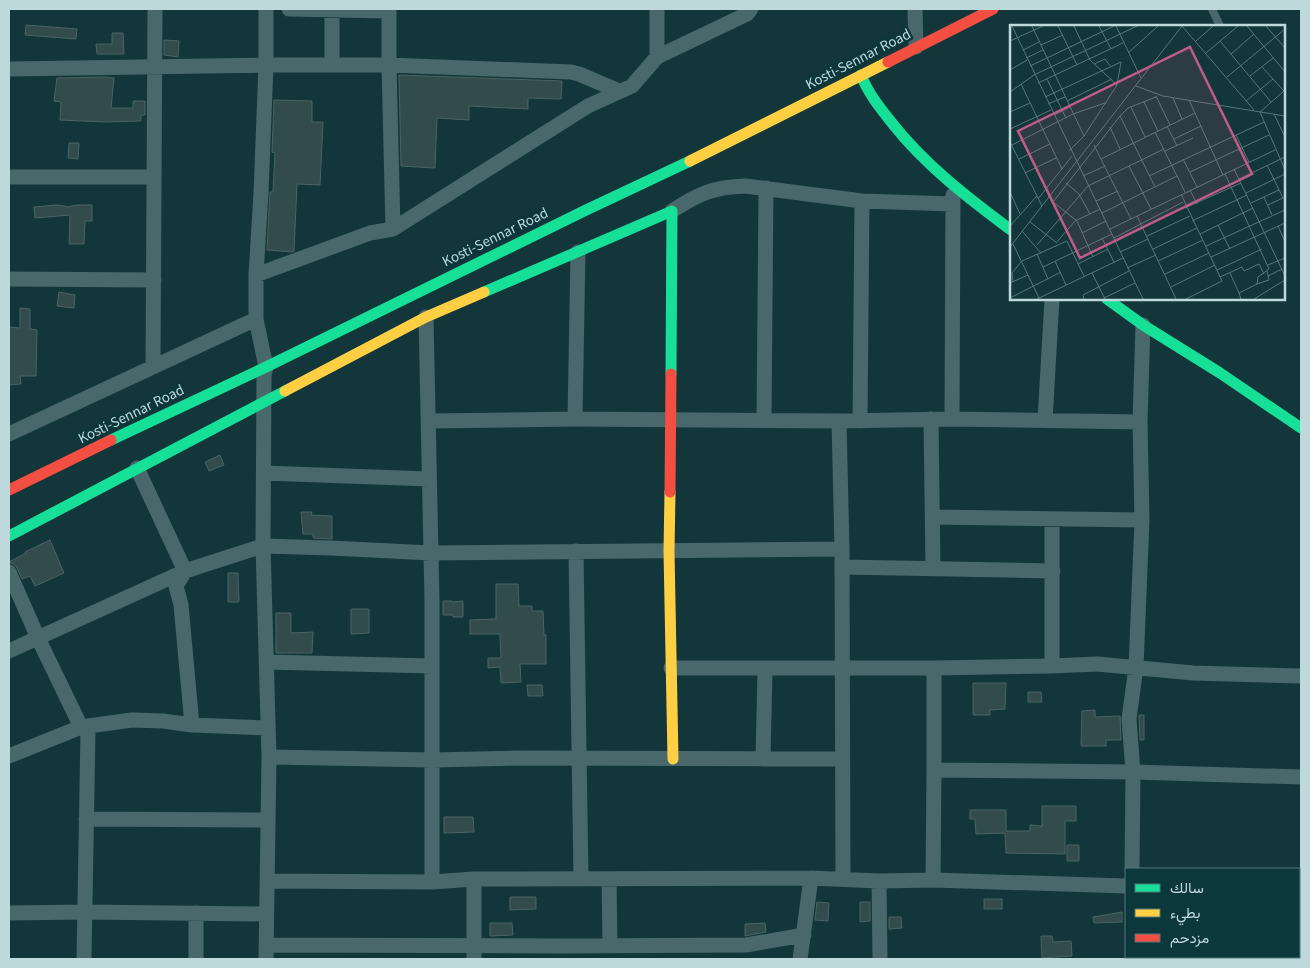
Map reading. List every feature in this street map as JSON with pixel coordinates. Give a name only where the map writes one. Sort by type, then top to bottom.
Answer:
[{"type":"main road","name":"Kosti-Sennar Road","points":[[9,490],[671,170],[993,9]]},
{"type":"main road","points":[[861,75],[865,88],[903,137],[932,166],[1010,229]]},
{"type":"main road","points":[[9,536],[426,317],[672,211],[672,420],[669,551],[673,759]]},
{"type":"main road","points":[[1108,300],[1143,325],[1220,373],[1301,428]]},
{"type":"street","points":[[153,367],[155,9]]},
{"type":"street","points":[[266,9],[266,65],[256,275],[256,319],[266,366],[264,375],[263,546],[269,757],[266,952],[474,953],[562,946],[610,945],[746,952],[804,935]]},
{"type":"street","points":[[289,9],[389,10],[393,228]]},
{"type":"street","points":[[332,9],[332,65]]},
{"type":"street","points":[[657,9],[657,57]]},
{"type":"street","points":[[915,9],[916,47]]},
{"type":"street","points":[[256,275],[370,233],[393,228],[588,106],[634,84],[657,57],[748,11]]},
{"type":"street","points":[[9,69],[389,65],[571,72],[619,91]]},
{"type":"street","points":[[9,177],[154,177]]},
{"type":"street","points":[[952,419],[953,184]]},
{"type":"street","points":[[672,211],[701,194],[727,187],[745,186],[862,201],[953,204]]},
{"type":"street","points":[[764,420],[766,188]]},
{"type":"street","points":[[860,421],[862,201]]},
{"type":"street","points":[[575,419],[578,252]]},
{"type":"street","points":[[9,279],[154,280]]},
{"type":"street","points":[[1045,420],[1052,300]]},
{"type":"street","points":[[426,317],[431,553],[432,882]]},
{"type":"street","points":[[9,434],[256,319]]},
{"type":"street","points":[[1132,868],[1133,772],[1129,718],[1136,667],[1142,520],[1140,422],[1143,325]]},
{"type":"street","points":[[429,421],[575,419],[860,421],[952,419],[1140,422]]},
{"type":"street","points":[[931,419],[933,569]]},
{"type":"street","points":[[839,421],[842,549],[843,879]]},
{"type":"street","points":[[137,468],[184,571]]},
{"type":"street","points":[[264,473],[429,479]]},
{"type":"street","points":[[933,517],[1142,520]]},
{"type":"street","points":[[1052,519],[1052,666]]},
{"type":"street","points":[[9,651],[184,571],[263,546],[431,553],[842,549]]},
{"type":"street","points":[[576,551],[581,879]]},
{"type":"street","points":[[842,567],[1052,571]]},
{"type":"street","points":[[184,571],[176,586],[181,605],[192,725]]},
{"type":"street","points":[[9,572],[81,728],[88,731],[84,959]]},
{"type":"street","points":[[266,662],[432,666]]},
{"type":"street","points":[[671,668],[934,668],[1097,664],[1193,672],[1301,676]]},
{"type":"street","points":[[933,880],[934,668]]},
{"type":"street","points":[[763,760],[765,669]]},
{"type":"street","points":[[9,756],[81,728],[132,720],[268,728]]},
{"type":"street","points":[[269,757],[433,760],[580,758],[842,759]]},
{"type":"street","points":[[934,770],[1133,772],[1301,777]]},
{"type":"street","points":[[86,819],[268,820]]},
{"type":"street","points":[[268,881],[432,882],[474,879],[811,878],[1125,886]]},
{"type":"street","points":[[800,959],[811,878]]},
{"type":"street","points":[[474,879],[474,953]]},
{"type":"street","points":[[610,879],[610,945]]},
{"type":"street","points":[[879,881],[880,959]]},
{"type":"street","points":[[9,912],[266,914]]},
{"type":"street","points":[[196,913],[196,959]]},
{"type":"street","points":[[1215,958],[1301,958]]},
{"type":"lane","points":[[1212,9],[1220,25]]},
{"type":"building","points":[[26,25],[77,29],[76,39],[25,35]]},
{"type":"building","points":[[112,33],[123,33],[124,54],[97,54],[96,44],[112,44]]},
{"type":"building","points":[[164,40],[179,41],[178,57],[164,55]]},
{"type":"building","points":[[399,75],[562,81],[561,99],[528,98],[528,109],[469,106],[469,120],[437,118],[435,168],[401,166]]},
{"type":"building","points":[[57,78],[114,78],[111,108],[133,108],[133,101],[145,101],[145,115],[141,115],[141,121],[60,120],[61,102],[54,101]]},
{"type":"building","points":[[274,100],[312,101],[312,122],[323,122],[320,185],[297,184],[294,251],[292,252],[267,250],[270,192],[273,192],[275,153],[272,152]]},
{"type":"building","points":[[69,143],[79,143],[78,159],[68,158]]},
{"type":"building","points":[[57,205],[70,207],[92,205],[92,221],[85,221],[84,244],[69,244],[70,215],[35,218],[34,207]]},
{"type":"building","points":[[59,292],[75,295],[74,308],[57,306]]},
{"type":"building","points":[[20,308],[30,309],[30,329],[37,330],[36,376],[20,376],[21,384],[9,385],[9,327],[20,328]]},
{"type":"building","points":[[220,455],[224,465],[209,471],[205,462]]},
{"type":"building","points":[[301,512],[312,512],[311,515],[332,516],[332,539],[313,538],[313,534],[303,534]]},
{"type":"building","points":[[50,540],[64,573],[35,586],[30,576],[22,579],[15,565],[9,562]]},
{"type":"building","points":[[228,573],[238,573],[239,602],[228,602]]},
{"type":"building","points":[[496,584],[518,584],[519,606],[532,606],[532,611],[543,611],[544,635],[546,635],[546,664],[520,664],[521,682],[501,683],[500,667],[488,668],[488,658],[501,658],[500,634],[470,634],[470,620],[496,619]]},
{"type":"building","points":[[443,601],[463,601],[463,617],[443,615]]},
{"type":"building","points":[[351,609],[369,609],[369,633],[351,634]]},
{"type":"building","points":[[276,613],[291,613],[291,633],[313,632],[312,653],[276,653]]},
{"type":"building","points":[[973,683],[1006,683],[1005,709],[990,710],[990,715],[973,715]]},
{"type":"building","points":[[527,685],[542,685],[543,696],[528,696]]},
{"type":"building","points":[[1028,692],[1041,692],[1042,702],[1028,702]]},
{"type":"building","points":[[1095,710],[1095,717],[1120,716],[1121,740],[1106,740],[1106,746],[1081,746],[1082,711]]},
{"type":"building","points":[[1139,715],[1144,715],[1144,740],[1140,740]]},
{"type":"building","points":[[1042,806],[1076,806],[1076,821],[1065,821],[1065,854],[1006,853],[1005,833],[976,834],[975,819],[970,819],[970,810],[1006,810],[1006,831],[1030,831],[1030,825],[1042,826]]},
{"type":"building","points":[[444,817],[473,817],[474,832],[444,833]]},
{"type":"building","points":[[1067,845],[1079,845],[1079,861],[1067,861]]},
{"type":"building","points":[[510,897],[536,897],[536,909],[510,910]]},
{"type":"building","points":[[984,899],[1002,899],[1002,909],[984,909]]},
{"type":"building","points":[[817,902],[829,903],[828,921],[815,920]]},
{"type":"building","points":[[860,902],[870,902],[870,921],[860,922]]},
{"type":"building","points":[[1122,912],[1122,922],[1094,923],[1093,917]]},
{"type":"building","points":[[889,917],[901,917],[902,928],[889,929]]},
{"type":"building","points":[[490,923],[512,923],[513,935],[490,936]]},
{"type":"building","points":[[765,923],[766,932],[745,936],[745,924]]},
{"type":"building","points":[[1041,936],[1052,936],[1053,942],[1071,941],[1072,956],[1042,958]]},
{"type":"traffic: fast","points":[[861,75],[879,106],[918,153],[963,193],[1010,229]]},
{"type":"traffic: fast","points":[[111,440],[266,367],[690,161]]},
{"type":"traffic: fast","points":[[484,292],[672,211],[671,374]]},
{"type":"traffic: fast","points":[[1108,300],[1143,325],[1220,373],[1301,428]]},
{"type":"traffic: fast","points":[[9,536],[285,391]]},
{"type":"traffic: slow","points":[[690,161],[888,62]]},
{"type":"traffic: slow","points":[[285,391],[426,317],[484,292]]},
{"type":"traffic: slow","points":[[670,492],[669,551],[673,759]]},
{"type":"traffic: jam","points":[[888,62],[993,9]]},
{"type":"traffic: jam","points":[[670,492],[671,374]]},
{"type":"traffic: jam","points":[[9,490],[111,440]]}]
